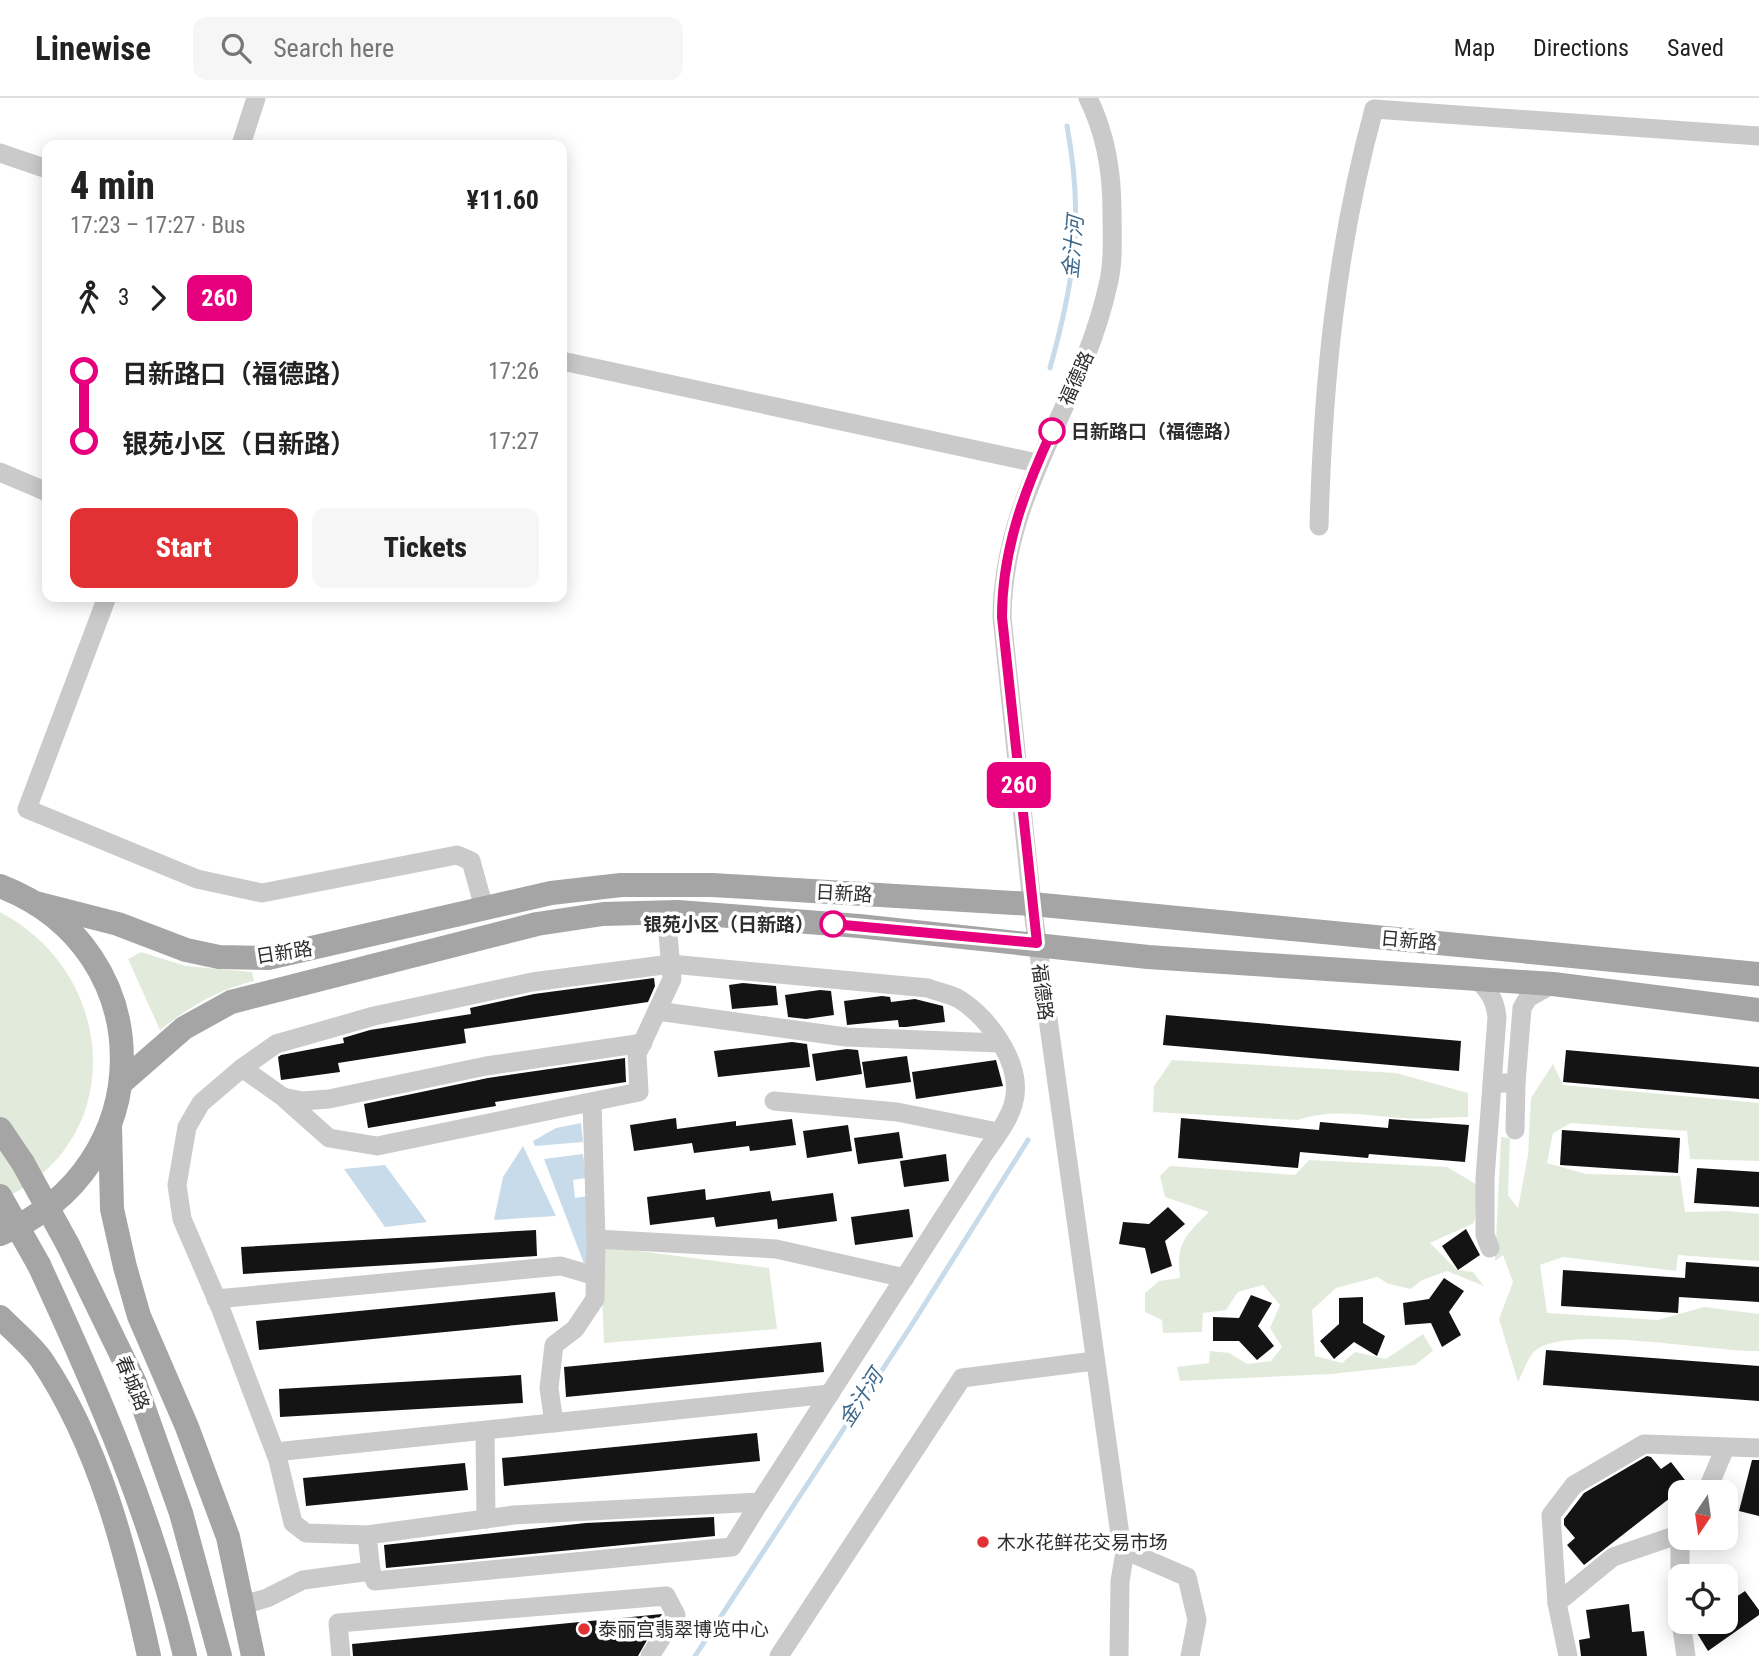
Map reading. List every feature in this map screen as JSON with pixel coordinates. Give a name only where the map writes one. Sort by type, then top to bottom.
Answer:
[{"type":"main road","name":"日新路","points":[[36,903],[118,924],[186,950],[219,957],[268,958],[551,893],[621,884],[712,885],[1032,904],[1759,974]]},
{"type":"main road","points":[[0,886],[36,903],[72,933],[87,951],[104,981],[121,1036],[121,1083],[110,1127],[100,1149],[73,1186],[37,1216],[0,1234]]},
{"type":"main road","name":"日新路","points":[[121,1083],[184,1028],[231,1002],[537,924],[603,914],[666,913],[859,926],[1148,957],[1759,999]]},
{"type":"main road","name":"日新路","points":[[1665,965],[1759,966]]},
{"type":"main road","name":"日新路","points":[[1616,990],[1759,1010]]},
{"type":"main road","points":[[110,1127],[111,1209],[125,1267],[139,1316],[187,1427],[228,1537],[253,1656]]},
{"type":"main road","name":"春城路","points":[[0,1129],[23,1163],[68,1245],[135,1383],[181,1513],[220,1656]]},
{"type":"main road","name":"春城路","points":[[0,1196],[39,1265],[99,1394],[145,1516],[185,1656]]},
{"type":"main road","points":[[0,1317],[39,1357],[75,1415],[121,1542],[149,1656]]},
{"type":"street","points":[[243,140],[256,98]]},
{"type":"street","name":"福德路","points":[[1088,98],[1100,121],[1108,153],[1112,200],[1109,283],[1083,366],[1037,463],[1012,532],[1002,577],[1002,617],[1037,943],[1094,1361],[1120,1535],[1126,1546]]},
{"type":"street","points":[[1319,526],[1330,334],[1352,189],[1374,109],[1759,136]]},
{"type":"street","points":[[0,153],[42,167]]},
{"type":"street","points":[[567,362],[1037,463]]},
{"type":"street","points":[[0,472],[42,490]]},
{"type":"street","points":[[105,602],[27,809],[197,879],[262,893],[457,855],[471,860],[484,908]]},
{"type":"street","points":[[242,1068],[283,1097],[329,1139],[377,1146],[639,1092],[638,1054],[672,979],[666,913]]},
{"type":"street","points":[[367,1535],[370,1571],[375,1581],[732,1547],[1013,1107],[1016,1090],[1010,1059],[986,1021],[958,998],[928,988],[671,964],[532,982],[374,1016],[276,1044],[201,1102],[187,1127],[177,1185],[182,1219],[275,1452],[293,1523],[306,1533],[367,1535],[486,1519],[760,1502]]},
{"type":"street","points":[[1475,978],[1488,988],[1496,1004],[1486,1193],[1485,1235],[1490,1248]]},
{"type":"street","points":[[1515,1130],[1522,1008],[1528,998],[1553,984]]},
{"type":"street","points":[[657,1011],[846,1037],[999,1042]]},
{"type":"street","points":[[283,1097],[302,1101],[329,1099],[486,1066],[643,1043]]},
{"type":"street","points":[[1492,1083],[1516,1083]]},
{"type":"street","points":[[774,1101],[897,1112],[998,1132]]},
{"type":"street","points":[[554,1423],[549,1388],[554,1345],[575,1329],[595,1299],[592,1102]]},
{"type":"street","points":[[596,1239],[776,1249],[905,1278]]},
{"type":"street","points":[[216,1299],[561,1266],[596,1276]]},
{"type":"street","points":[[779,1656],[962,1378],[1094,1361]]},
{"type":"street","points":[[275,1452],[830,1394]]},
{"type":"street","points":[[485,1431],[486,1519]]},
{"type":"street","points":[[1568,1656],[1557,1603],[1551,1515],[1574,1485],[1644,1444],[1759,1448]]},
{"type":"street","points":[[1711,1480],[1725,1448]]},
{"type":"street","points":[[1557,1603],[1613,1557],[1668,1540]]},
{"type":"street","points":[[1119,1656],[1121,1570],[1126,1546]]},
{"type":"street","points":[[1126,1546],[1134,1554],[1187,1577],[1197,1620],[1190,1656]]},
{"type":"street","points":[[243,1605],[267,1598],[303,1580],[370,1571]]},
{"type":"street","points":[[341,1656],[338,1623],[666,1595],[676,1615],[650,1656]]},
{"type":"street","points":[[1683,1634],[1686,1656]]},
{"type":"green space","points":[[0,912],[39,940],[68,976],[86,1016],[93,1058],[88,1100],[71,1140],[42,1174],[0,1200]]},
{"type":"green space","points":[[141,952],[186,966],[252,972],[254,981],[227,989],[204,1000],[160,1030],[128,959]]},
{"type":"green space","points":[[1172,1060],[1396,1073],[1468,1093],[1468,1117],[1410,1119],[1324,1114],[1298,1120],[1153,1112],[1154,1086]]},
{"type":"green space","points":[[1553,1064],[1563,1085],[1759,1103],[1759,1161],[1690,1159],[1687,1131],[1571,1123],[1553,1133],[1547,1163],[1586,1174],[1680,1176],[1685,1212],[1727,1211],[1759,1214],[1759,1261],[1678,1255],[1676,1271],[1563,1257],[1540,1265],[1547,1313],[1658,1320],[1704,1307],[1759,1314],[1759,1351],[1642,1341],[1578,1339],[1553,1343],[1536,1350],[1518,1382],[1499,1319],[1513,1282],[1503,1255],[1495,1261],[1501,1137],[1510,1138],[1508,1195],[1518,1208],[1528,1155],[1531,1098]]},
{"type":"green space","points":[[1309,1160],[1447,1167],[1481,1187],[1474,1223],[1430,1243],[1457,1270],[1473,1272],[1484,1286],[1447,1271],[1422,1280],[1411,1289],[1389,1284],[1377,1277],[1336,1288],[1312,1310],[1315,1356],[1342,1363],[1355,1352],[1386,1359],[1423,1334],[1433,1351],[1415,1365],[1331,1374],[1180,1381],[1177,1367],[1209,1363],[1210,1351],[1229,1353],[1247,1364],[1271,1361],[1282,1347],[1270,1328],[1280,1305],[1263,1285],[1238,1292],[1226,1310],[1203,1313],[1202,1332],[1163,1333],[1162,1320],[1145,1312],[1145,1293],[1159,1281],[1180,1278],[1179,1256],[1184,1240],[1209,1212],[1165,1197],[1160,1176],[1170,1166],[1295,1175]]},
{"type":"green space","points":[[600,1246],[769,1268],[777,1329],[604,1343]]},
{"type":"water","points":[[581,1123],[583,1142],[535,1146],[533,1141],[556,1128]]},
{"type":"water","points":[[523,1146],[556,1216],[494,1220],[503,1177]]},
{"type":"water","points":[[583,1154],[586,1178],[573,1180],[575,1198],[588,1196],[595,1264],[585,1266],[544,1159]]},
{"type":"water","points":[[385,1165],[427,1222],[385,1227],[344,1169]]},
{"type":"building","points":[[654,978],[655,986],[648,1002],[464,1029],[466,1043],[338,1063],[340,1072],[281,1080],[278,1057],[281,1055],[344,1043],[343,1038],[370,1030],[471,1014],[470,1008],[534,994]]},
{"type":"building","points":[[743,983],[776,986],[778,1005],[732,1009],[729,985]]},
{"type":"building","points":[[831,991],[834,1015],[806,1019],[788,1017],[785,995]]},
{"type":"building","points":[[890,997],[891,1002],[915,999],[943,1006],[945,1022],[906,1027],[899,1027],[898,1020],[847,1025],[844,1001]]},
{"type":"building","points":[[1166,1015],[1461,1041],[1459,1071],[1163,1045]]},
{"type":"building","points":[[792,1042],[807,1044],[810,1067],[718,1077],[714,1051]]},
{"type":"building","points":[[858,1050],[862,1074],[816,1081],[812,1054]]},
{"type":"building","points":[[1566,1050],[1759,1067],[1759,1099],[1563,1082]]},
{"type":"building","points":[[907,1056],[911,1082],[866,1088],[862,1062]]},
{"type":"building","points":[[625,1058],[626,1082],[495,1102],[496,1106],[368,1128],[364,1104],[488,1078]]},
{"type":"building","points":[[996,1060],[1003,1086],[916,1099],[912,1072]]},
{"type":"building","points":[[676,1118],[677,1129],[736,1121],[736,1126],[792,1119],[796,1145],[750,1151],[749,1146],[694,1153],[692,1143],[634,1151],[630,1125]]},
{"type":"building","points":[[1181,1118],[1319,1130],[1320,1122],[1388,1128],[1389,1119],[1469,1125],[1465,1162],[1369,1154],[1368,1158],[1300,1152],[1298,1168],[1178,1158]]},
{"type":"building","points":[[848,1125],[852,1151],[807,1158],[803,1131]]},
{"type":"building","points":[[1562,1130],[1680,1138],[1678,1173],[1560,1165]]},
{"type":"building","points":[[899,1132],[903,1158],[858,1164],[854,1138]]},
{"type":"building","points":[[946,1154],[949,1181],[904,1187],[900,1161]]},
{"type":"building","points":[[1697,1168],[1759,1172],[1759,1207],[1694,1203]]},
{"type":"building","points":[[705,1189],[706,1200],[770,1191],[772,1201],[833,1193],[837,1221],[778,1229],[777,1219],[716,1227],[714,1217],[650,1225],[647,1197]]},
{"type":"building","points":[[1168,1207],[1185,1224],[1165,1241],[1172,1266],[1151,1274],[1145,1248],[1119,1244],[1123,1222],[1149,1224]]},
{"type":"building","points":[[909,1209],[913,1237],[855,1245],[851,1217]]},
{"type":"building","points":[[1466,1229],[1480,1255],[1458,1270],[1442,1246]]},
{"type":"building","points":[[536,1230],[537,1256],[243,1274],[241,1247]]},
{"type":"building","points":[[1686,1262],[1759,1267],[1759,1302],[1679,1297],[1678,1313],[1561,1306],[1563,1270],[1685,1278]]},
{"type":"building","points":[[1444,1278],[1464,1291],[1449,1312],[1461,1335],[1442,1347],[1431,1323],[1405,1325],[1403,1303],[1429,1299]]},
{"type":"building","points":[[555,1292],[558,1321],[259,1350],[256,1321]]},
{"type":"building","points":[[1251,1295],[1272,1303],[1258,1326],[1274,1346],[1257,1360],[1239,1341],[1213,1341],[1213,1317],[1239,1318]]},
{"type":"building","points":[[1363,1297],[1363,1323],[1385,1336],[1377,1356],[1354,1342],[1334,1359],[1320,1341],[1339,1324],[1339,1298]]},
{"type":"building","points":[[821,1342],[824,1372],[566,1397],[564,1367]]},
{"type":"building","points":[[1546,1350],[1759,1366],[1759,1401],[1543,1385]]},
{"type":"building","points":[[521,1375],[523,1403],[280,1417],[279,1389]]},
{"type":"building","points":[[757,1433],[760,1461],[504,1486],[502,1458]]},
{"type":"building","points":[[1647,1456],[1661,1469],[1671,1462],[1685,1480],[1668,1480],[1668,1500],[1584,1565],[1567,1545],[1575,1538],[1564,1525],[1564,1519],[1584,1493]]},
{"type":"building","points":[[1752,1460],[1759,1460],[1759,1516],[1739,1511]]},
{"type":"building","points":[[465,1463],[468,1490],[306,1506],[303,1478]]},
{"type":"building","points":[[714,1517],[715,1536],[386,1568],[384,1545],[586,1523]]},
{"type":"building","points":[[1745,1591],[1759,1610],[1759,1615],[1738,1630],[1738,1596]]},
{"type":"building","points":[[1629,1604],[1632,1632],[1644,1631],[1647,1656],[1581,1656],[1579,1640],[1590,1638],[1586,1610]]},
{"type":"building","name":"泰丽宫翡翠博览中心","points":[[662,1614],[638,1656],[353,1656],[352,1644]]},
{"type":"building","points":[[1698,1634],[1732,1634],[1708,1651]]},
{"type":"waterway","name":"金汁河","points":[[1050,368],[1066,305],[1074,248],[1075,190],[1067,126]]},
{"type":"waterway","name":"金汁河","points":[[695,1656],[911,1326],[1028,1140]]},
{"type":"bus line","name":"260","points":[[833,924],[1037,943],[1002,617],[1002,577],[1012,532],[1037,463],[1052,431]]},
{"type":"place","name":"日新路口（福德路）","points":[[1052,431]]},
{"type":"place","name":"银苑小区（日新路）","points":[[833,924]]},
{"type":"place","name":"木水花鲜花交易市场","points":[[983,1542]]},
{"type":"place","name":"泰丽宫翡翠博览中心","points":[[584,1629]]}]
